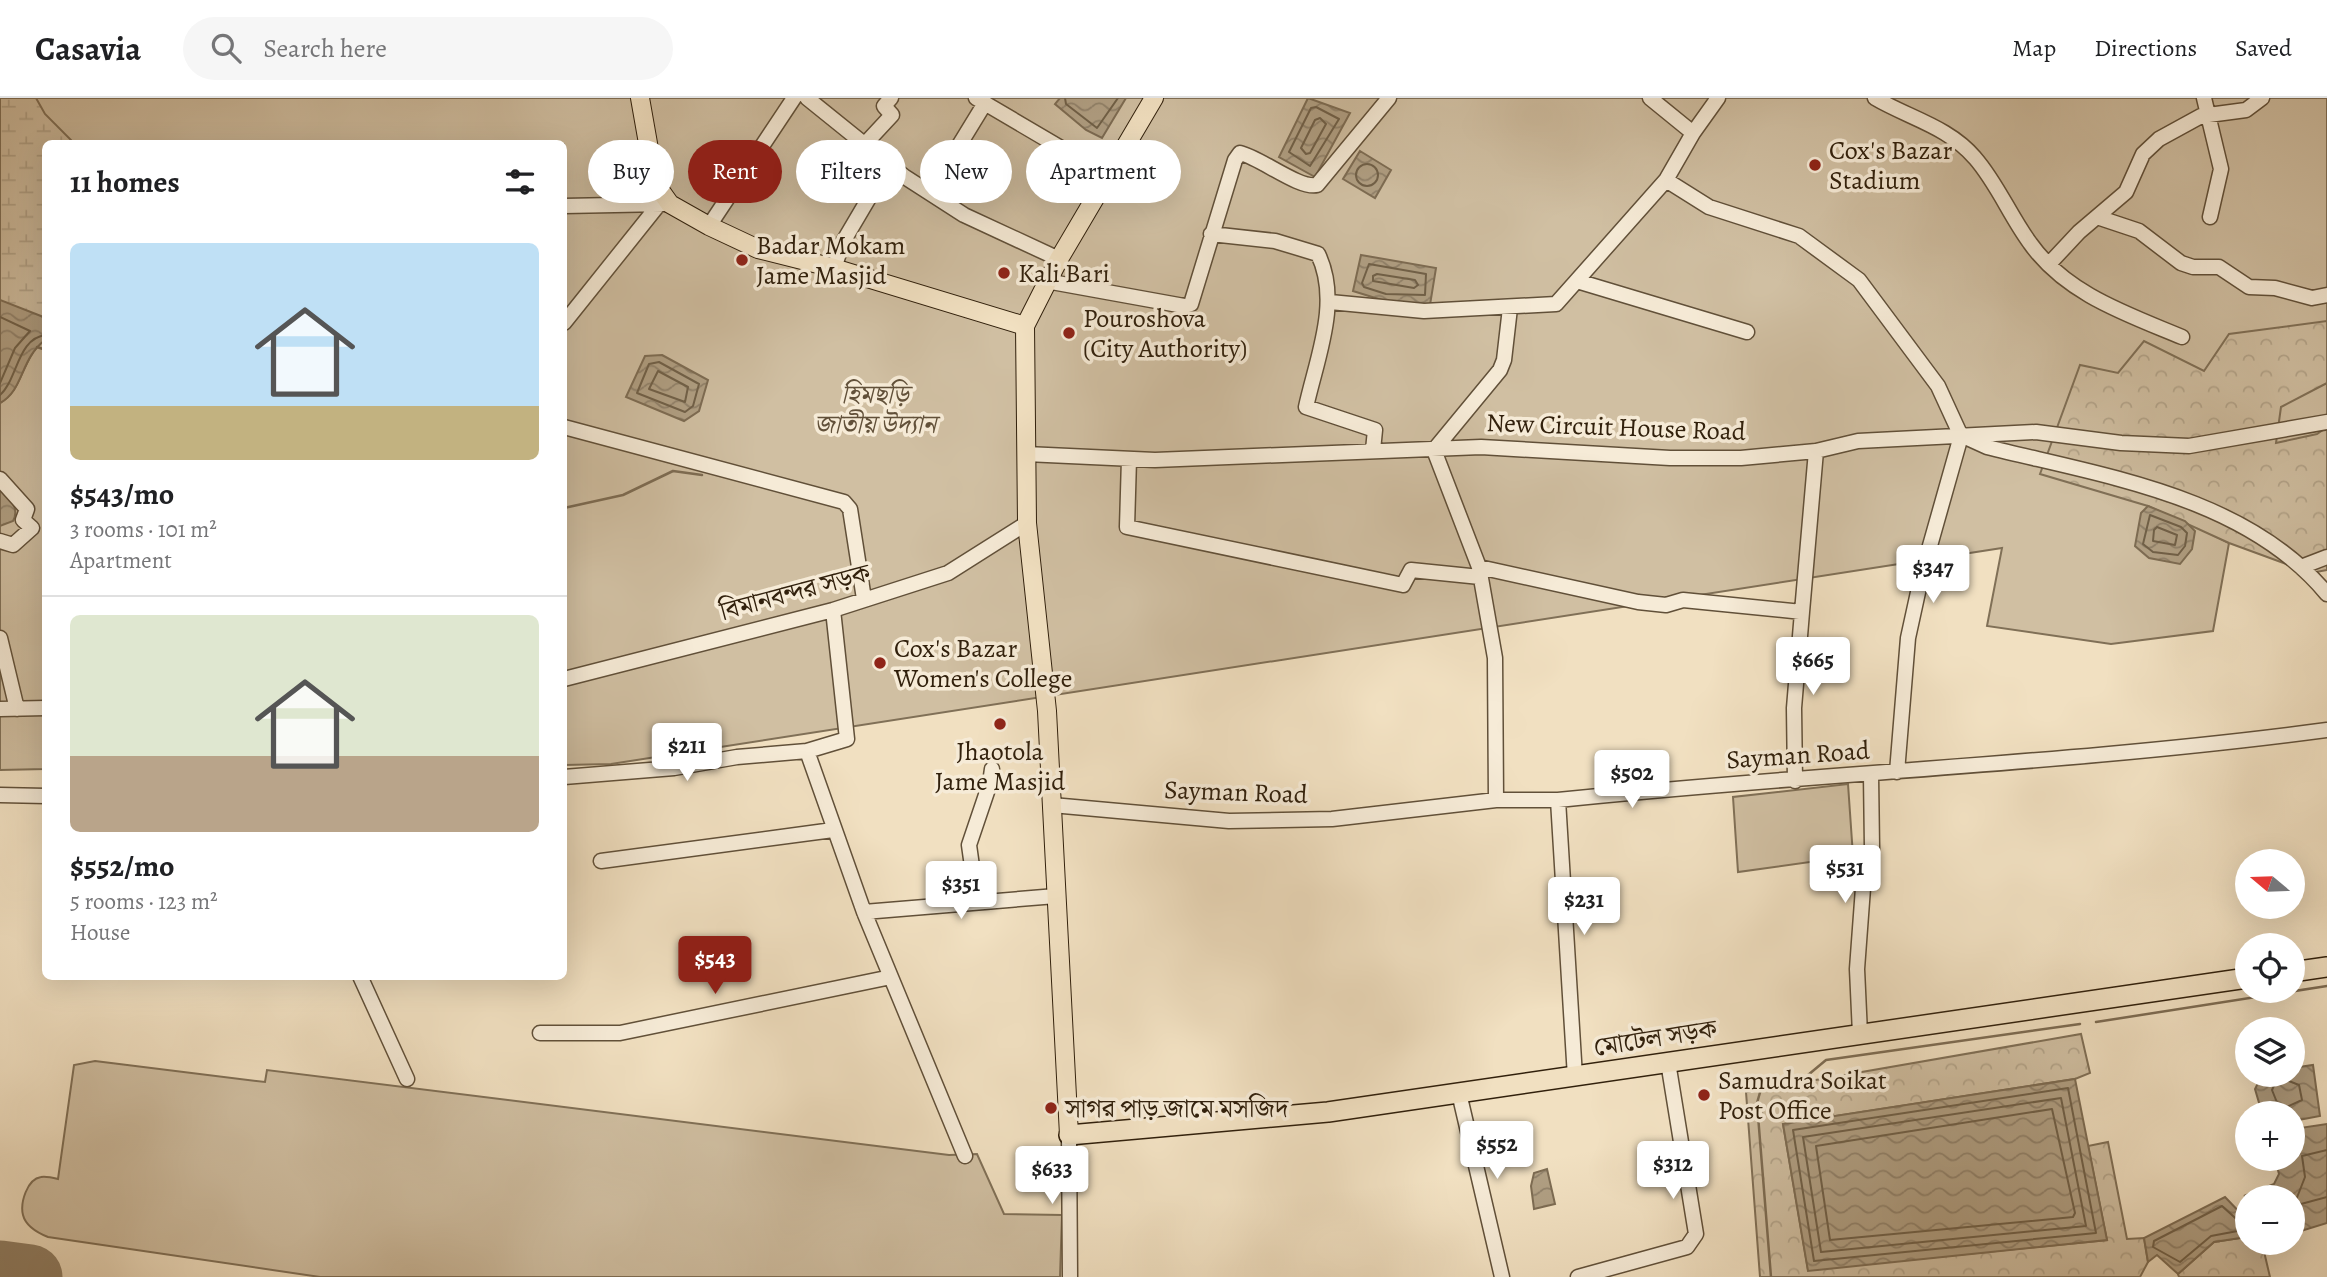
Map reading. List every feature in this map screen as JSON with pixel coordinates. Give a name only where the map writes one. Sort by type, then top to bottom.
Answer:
[{"type":"highway","points":[[2305,970],[2327,967]]},
{"type":"highway","name":"মোটেল সড়ক","points":[[1069,1135],[1328,1112],[2235,980]]},
{"type":"main road","points":[[640,98],[655,183],[665,204],[758,249],[834,268],[1025,326]]},
{"type":"main road","points":[[1128,140],[1154,98]]},
{"type":"main road","points":[[1069,1135],[1047,712],[1027,523],[1025,326],[1046,281],[1091,203]]},
{"type":"street","points":[[709,226],[794,98]]},
{"type":"street","points":[[807,98],[860,140]]},
{"type":"street","points":[[869,140],[892,114],[884,106],[891,98]]},
{"type":"street","points":[[1046,281],[1184,306],[1191,304],[1235,160],[1240,153],[1256,157],[1307,187],[1317,185],[1389,98]]},
{"type":"street","points":[[1650,98],[1693,133]]},
{"type":"street","points":[[1330,302],[1424,311],[1556,304],[1666,180],[1693,133],[1718,98]]},
{"type":"street","points":[[1875,98],[1944,131],[1975,157],[2031,245],[2096,300],[2182,337]]},
{"type":"street","points":[[2204,98],[2221,169],[2210,217]]},
{"type":"street","points":[[2050,263],[2097,216],[2126,192],[2143,154],[2159,139],[2185,122],[2208,114],[2246,110],[2262,98]]},
{"type":"street","points":[[959,140],[980,101],[1047,140]]},
{"type":"street","points":[[1666,180],[1709,206],[1798,236],[1859,280],[1938,386],[1961,436],[1922,574],[1908,638],[1897,772]]},
{"type":"street","points":[[834,268],[849,230],[865,203]]},
{"type":"street","points":[[945,203],[964,215],[1059,259]]},
{"type":"street","points":[[567,205],[665,204]]},
{"type":"street","points":[[567,319],[665,204]]},
{"type":"street","points":[[2097,216],[2139,230],[2181,263],[2193,267],[2220,267],[2249,287],[2275,288],[2312,298],[2327,295]]},
{"type":"street","points":[[1211,234],[1275,241],[1318,254],[1326,276],[1330,302],[1306,407],[1375,430],[1373,450]]},
{"type":"street","points":[[1577,281],[1747,332]]},
{"type":"street","points":[[1496,800],[1495,658],[1480,572],[1434,450],[1500,370],[1510,308]]},
{"type":"street","name":"New Circuit House Road","points":[[1026,454],[1129,459],[1481,447],[1705,458],[1816,451],[1858,441],[2036,432],[2121,443],[2189,446],[2327,422]]},
{"type":"street","points":[[567,427],[844,502],[850,509],[864,599]]},
{"type":"street","points":[[1961,436],[1987,447],[2164,494],[2225,516],[2278,548],[2327,594]]},
{"type":"street","points":[[1795,781],[1794,708],[1816,451]]},
{"type":"street","points":[[1129,459],[1127,527],[1403,585],[1411,570],[1480,572],[1534,577],[1637,602],[1667,605],[1682,600],[1802,612]]},
{"type":"street","points":[[0,479],[27,509],[23,520],[32,528],[13,545],[0,541]]},
{"type":"street","name":"বিমানবন্দর সড়ক","points":[[567,678],[833,610],[948,573],[1027,523]]},
{"type":"street","points":[[2301,567],[2327,557]]},
{"type":"street","points":[[567,777],[674,768],[737,757],[807,751],[847,739],[833,610]]},
{"type":"street","points":[[0,638],[17,709]]},
{"type":"street","points":[[0,709],[42,708]]},
{"type":"street","name":"Sayman Road","points":[[1052,805],[1229,821],[1319,820],[1496,800],[1558,800],[2213,745],[2327,730]]},
{"type":"street","points":[[807,751],[864,912],[965,1156]]},
{"type":"street","points":[[977,902],[969,845],[990,783],[992,769]]},
{"type":"street","points":[[1860,1034],[1857,969],[1863,888],[1872,848],[1871,775]]},
{"type":"street","points":[[0,795],[42,796]]},
{"type":"street","points":[[1558,800],[1576,1077]]},
{"type":"street","points":[[601,862],[833,830]]},
{"type":"street","points":[[864,912],[1056,896]]},
{"type":"street","points":[[540,1033],[620,1033],[891,977]]},
{"type":"street","points":[[362,980],[407,1079]]},
{"type":"street","points":[[1578,1277],[1687,1247],[1693,1242],[1696,1234],[1668,1062]]},
{"type":"street","points":[[1459,1093],[1502,1277]]},
{"type":"street","points":[[1069,1135],[1070,1277]]},
{"type":"green space","name":"হিমছড়ি জাতীয় উদ্যান","points":[[0,98],[2327,98],[2327,489],[2176,517],[2229,543],[2213,631],[2111,644],[1987,626],[2002,548],[611,764],[567,765],[567,140],[42,140],[42,769],[0,770]]},
{"type":"green space","points":[[0,98],[36,98],[45,114],[71,140],[42,140],[42,343],[31,356],[14,390],[0,403]]},
{"type":"green space","points":[[2327,321],[2327,383],[2281,407],[2276,443],[2317,434],[2327,427],[2327,570],[2311,573],[2229,543],[2148,506],[2040,474],[2080,365],[2118,373],[2144,341],[2204,371],[2229,334]]},
{"type":"green space","points":[[1848,784],[1853,856],[1738,872],[1733,797]]},
{"type":"green space","points":[[2081,1034],[2090,1073],[2075,1079],[1783,1124],[1808,1270],[2107,1240],[2088,1146],[2108,1142],[2127,1239],[2144,1238],[2148,1262],[2140,1277],[1760,1277],[1746,1092]]},
{"type":"green space","points":[[95,1061],[265,1082],[267,1070],[949,1155],[977,1154],[1004,1214],[1062,1215],[1060,1277],[320,1277],[48,1237],[27,1223],[22,1210],[24,1198],[28,1187],[36,1179],[58,1179],[74,1065]]},
{"type":"green space","points":[[2235,1239],[2235,1255],[2265,1255],[2270,1277],[2179,1277],[2178,1274],[2214,1242]]},
{"type":"water","points":[[1060,98],[1126,98],[1102,138],[1086,130],[1055,104]]},
{"type":"water","points":[[1308,98],[1350,113],[1315,177],[1279,157]]},
{"type":"water","points":[[1360,151],[1391,170],[1375,198],[1343,179]]},
{"type":"water","points":[[1361,255],[1436,268],[1430,305],[1385,301],[1353,291]]},
{"type":"water","points":[[0,300],[42,316],[42,343],[31,356],[14,390],[0,403]]},
{"type":"water","points":[[662,355],[708,380],[699,411],[684,421],[626,397],[645,356]]},
{"type":"water","points":[[0,490],[15,508],[15,516],[13,521],[0,526]]},
{"type":"water","points":[[2148,506],[2185,521],[2195,531],[2192,549],[2180,564],[2149,558],[2135,546],[2141,513]]},
{"type":"water","points":[[2313,1065],[2320,1116],[2305,1119],[2305,1101],[2258,1101],[2256,1087],[2305,1087],[2305,1066]]},
{"type":"water","points":[[2075,1079],[2107,1240],[1808,1271],[1783,1124]]},
{"type":"water","points":[[2327,1124],[2327,1223],[2305,1230],[2305,1185],[2272,1185],[2278,1171],[2305,1171],[2305,1127]]},
{"type":"water","points":[[1547,1169],[1555,1204],[1534,1209],[1531,1186],[1534,1173]]},
{"type":"water","points":[[2225,1197],[2235,1207],[2235,1239],[2214,1242],[2178,1274],[2157,1255],[2148,1262],[2144,1238]]},
{"type":"waterway","points":[[37,347],[42,349]]},
{"type":"waterway","points":[[567,507],[623,495],[673,471],[702,475]]},
{"type":"waterway","points":[[2096,1022],[2327,986]]},
{"type":"waterway","points":[[1771,1277],[1757,1103],[1761,1089],[1770,1080],[1802,1080],[1826,1060],[2080,1024]]},
{"type":"taxiway","points":[[0,1271],[9,1274]]},
{"type":"runway","points":[[0,1273],[30,1277]]},
{"type":"place","name":"Cox's Bazar Stadium","points":[[1815,165]]},
{"type":"place","name":"Badar Mokam Jame Masjid","points":[[742,260]]},
{"type":"place","name":"Kali Bari","points":[[1004,273]]},
{"type":"place","name":"Pouroshova (City Authority)","points":[[1069,333]]},
{"type":"place","name":"Cox's Bazar Women's College","points":[[880,663]]},
{"type":"place","name":"Jhaotola Jame Masjid","points":[[1000,724]]},
{"type":"place","name":"Samudra Soikat Post Office","points":[[1704,1095]]},
{"type":"place","name":"সাগর পাড় জামে মসজিদ","points":[[1051,1108]]}]
